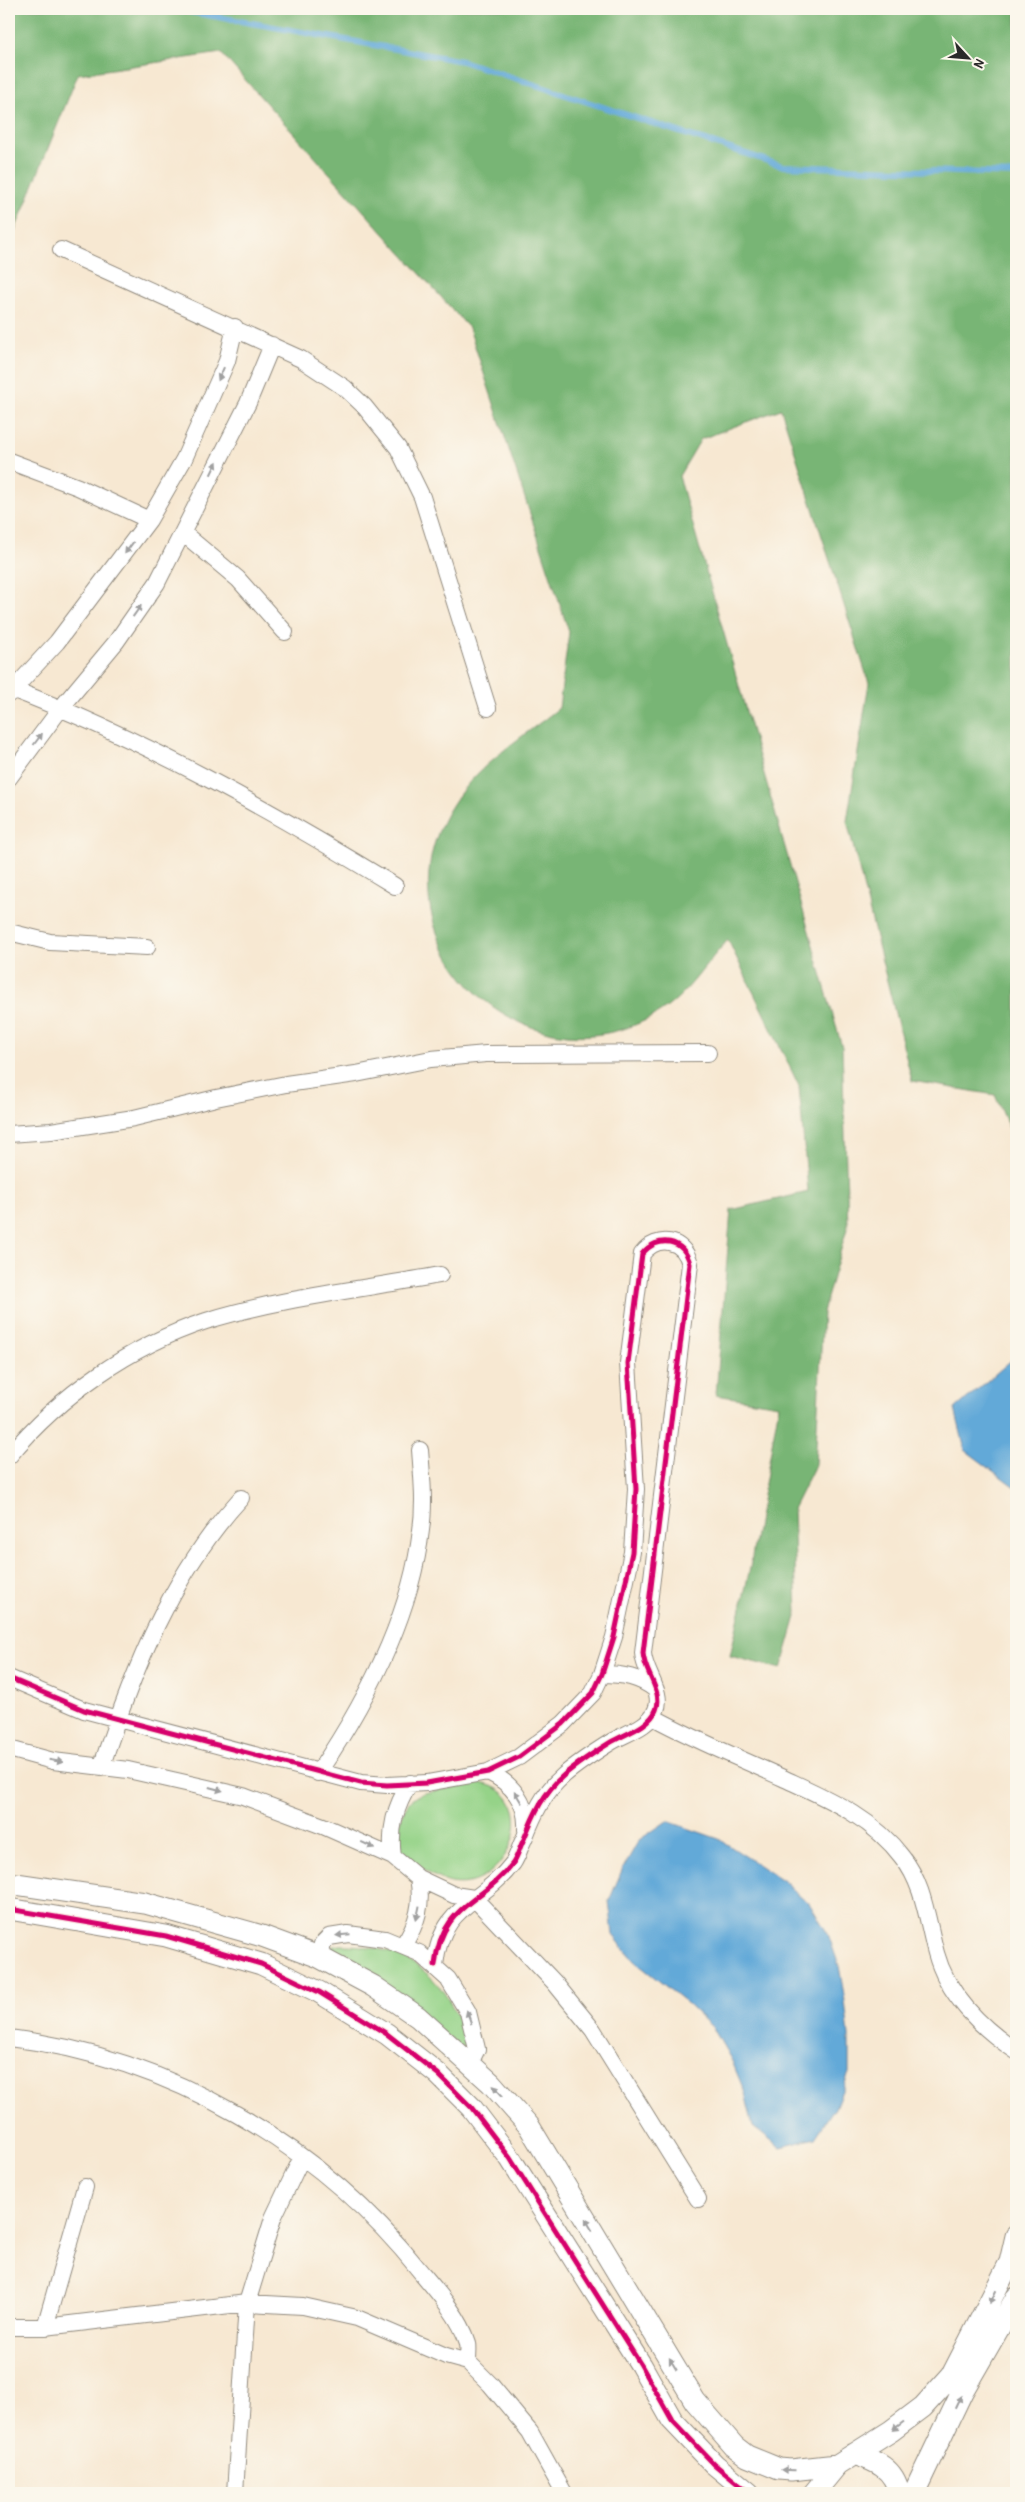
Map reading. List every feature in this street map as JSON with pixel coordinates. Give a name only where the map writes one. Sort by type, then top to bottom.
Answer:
[{"type":"street","points":[[61,250],[300,359],[345,388],[382,426],[398,448],[422,497],[488,708]]},
{"type":"street","points":[[235,328],[227,361],[184,459],[149,520],[57,642],[10,690],[62,708],[238,795],[395,886]]},
{"type":"street","points":[[9,778],[62,708],[116,642],[152,591],[248,403],[272,346]]},
{"type":"street","points":[[9,462],[78,487],[149,520]]},
{"type":"street","points":[[183,533],[238,579],[285,632]]},
{"type":"street","points":[[9,932],[50,942],[147,948]]},
{"type":"street","points":[[9,1134],[68,1129],[134,1118],[216,1098],[286,1084],[356,1074],[431,1058],[486,1054],[708,1053]]},
{"type":"street","points":[[9,1678],[84,1710],[361,1783],[387,1785],[427,1783],[488,1772],[519,1757],[563,1724],[593,1692],[602,1674],[627,1584],[635,1529],[636,1489],[628,1363],[642,1254],[653,1243],[668,1241],[683,1249],[690,1264],[643,1653],[643,1664],[657,1691],[659,1700],[653,1717],[643,1725],[608,1744],[564,1775],[541,1799],[514,1862],[494,1883],[451,1919],[443,1932],[435,1965]]},
{"type":"street","points":[[9,1456],[31,1430],[62,1402],[114,1365],[174,1334],[237,1312],[440,1275]]},
{"type":"street","points":[[318,1773],[358,1709],[387,1648],[403,1604],[422,1529],[420,1450]]},
{"type":"street","points":[[100,1768],[133,1675],[173,1594],[219,1522],[241,1498]]},
{"type":"street","points":[[602,1674],[625,1675],[637,1679],[657,1691]]},
{"type":"street","points":[[653,1717],[689,1736],[834,1802],[854,1813],[883,1836],[903,1857],[917,1878],[936,1953],[952,1987],[975,2017],[1016,2050]]},
{"type":"street","points":[[9,1749],[53,1761],[160,1777],[243,1796],[323,1826],[393,1857],[418,1878],[454,1895],[474,1898],[559,1988],[593,2030],[698,2199]]},
{"type":"street","points":[[488,1772],[506,1782],[518,1796],[525,1815],[526,1835]]},
{"type":"street","points":[[393,1857],[391,1829],[394,1817],[410,1784]]},
{"type":"street","points":[[403,1945],[416,1924],[419,1914],[420,1890],[418,1878]]},
{"type":"street","points":[[9,1883],[145,1903],[174,1910],[262,1936],[319,1957],[373,1986],[418,2017],[470,2064],[529,2126],[695,2401],[734,2446],[747,2456],[779,2469],[791,2470],[845,2459],[868,2458],[892,2474],[899,2493]]},
{"type":"street","points":[[9,1909],[166,1936],[261,1964],[319,1992],[387,2034],[438,2074],[471,2107],[510,2158],[641,2365],[672,2420],[714,2464],[748,2493]]},
{"type":"street","points":[[319,1992],[314,1976],[322,1944],[329,1936],[367,1935],[403,1945],[435,1965],[448,1979],[468,2012],[477,2050],[470,2064],[456,2072],[438,2074]]},
{"type":"street","points":[[9,2038],[57,2046],[99,2057],[182,2087],[254,2124],[302,2157],[346,2192],[405,2251],[458,2324],[468,2344],[468,2362]]},
{"type":"street","points":[[235,2493],[247,2303],[273,2218],[302,2157]]},
{"type":"street","points":[[45,2327],[85,2187]]},
{"type":"street","points":[[814,2493],[845,2459],[890,2431],[923,2407],[952,2375],[1010,2262],[1016,2236]]},
{"type":"street","points":[[914,2493],[962,2392],[1016,2298]]},
{"type":"street","points":[[9,2327],[45,2327],[247,2303],[303,2306],[338,2313],[384,2328],[446,2356],[468,2362],[495,2390],[530,2432],[564,2493]]},
{"type":"green space","points":[[9,9],[1016,9],[1016,1144],[995,1095],[912,1081],[847,821],[869,683],[781,409],[701,439],[679,476],[842,1047],[848,1225],[823,1312],[815,1465],[793,1509],[797,1613],[781,1669],[730,1656],[750,1568],[779,1405],[716,1395],[731,1210],[808,1192],[799,1086],[728,940],[673,1003],[648,1019],[597,1035],[549,1032],[505,1015],[469,985],[443,946],[429,901],[432,853],[453,804],[475,776],[488,764],[559,708],[569,632],[469,328],[221,53],[78,74],[13,235],[9,234]]},
{"type":"green space","points":[[479,1783],[502,1792],[513,1807],[515,1827],[509,1847],[497,1865],[480,1879],[460,1884],[438,1878],[407,1859],[400,1848],[398,1831],[403,1813],[412,1799],[424,1793]]},
{"type":"green space","points":[[340,1945],[365,1946],[387,1951],[407,1960],[424,1972],[439,1987],[451,2005],[461,2026],[467,2050],[322,1949]]},
{"type":"water","points":[[1016,1356],[1016,1488],[965,1450],[955,1409]]},
{"type":"water","points":[[667,1821],[719,1839],[782,1880],[809,1903],[828,1934],[839,1966],[845,2001],[849,2036],[849,2073],[835,2108],[815,2138],[780,2147],[753,2126],[745,2093],[732,2061],[713,2028],[688,2004],[634,1961],[613,1935],[609,1901],[622,1870],[639,1840]]},
{"type":"waterway","points":[[174,9],[462,61],[783,166],[1016,174]]},
{"type":"cycle path","points":[[9,1678],[84,1710],[361,1783],[387,1785],[427,1783],[488,1772],[519,1757],[563,1724],[593,1693],[602,1674],[614,1637],[632,1552],[636,1489],[628,1363],[642,1254],[648,1248],[663,1242],[670,1242],[682,1249],[690,1264],[643,1653],[656,1689],[658,1703],[656,1710],[653,1716],[643,1725],[611,1742],[575,1766],[550,1789],[536,1813],[513,1863],[489,1888],[465,1906],[445,1929],[435,1965]]},
{"type":"cycle path","points":[[9,1909],[166,1936],[261,1964],[319,1992],[387,2034],[438,2074],[471,2107],[510,2158],[641,2365],[672,2420],[714,2464],[749,2493]]}]
